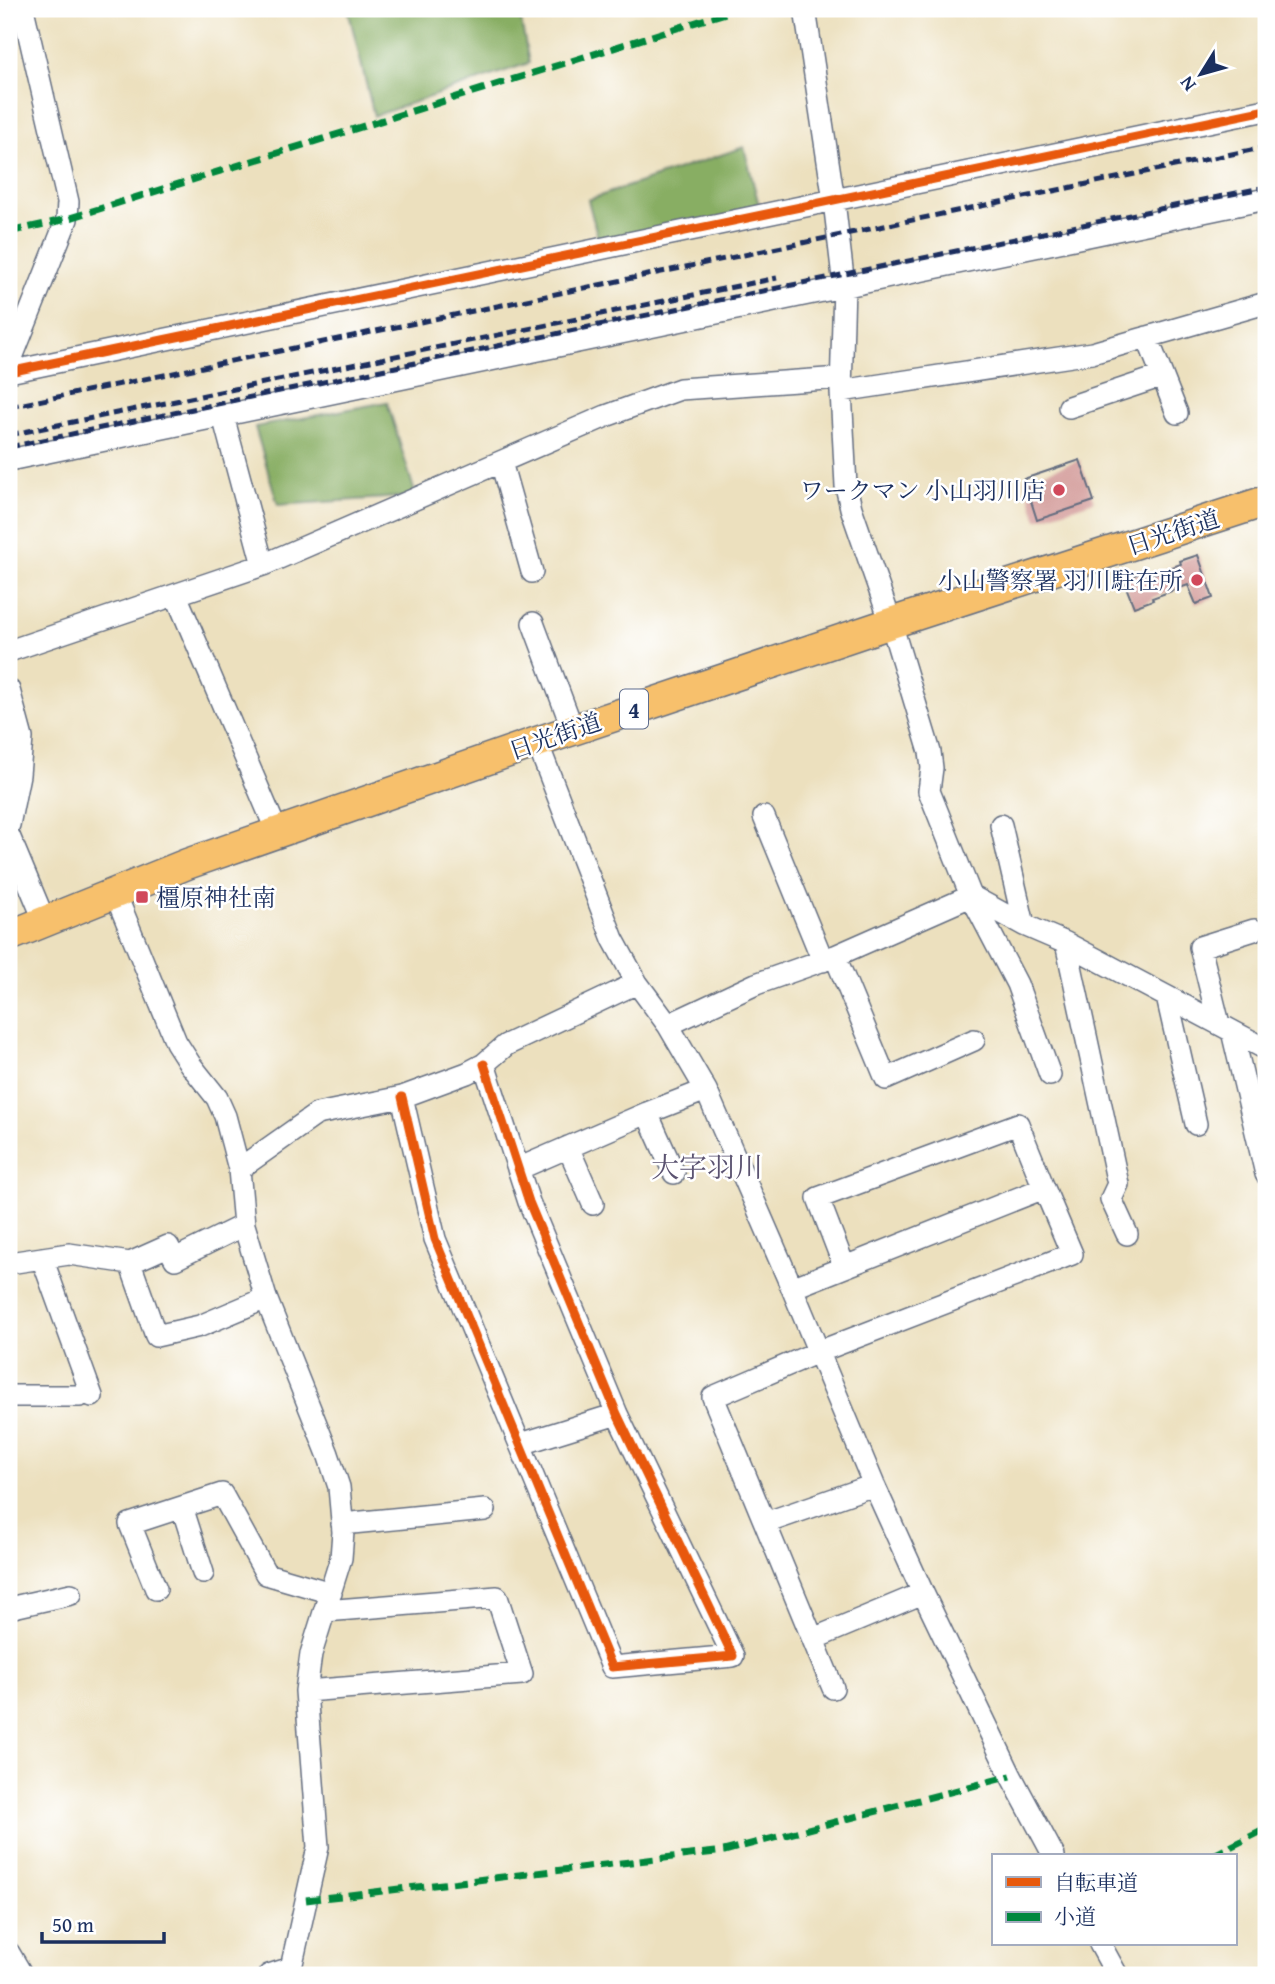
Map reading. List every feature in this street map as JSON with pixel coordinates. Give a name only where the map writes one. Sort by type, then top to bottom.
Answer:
[{"type":"highway","name":"日光街道","points":[[9,936],[187,864],[537,742],[1266,501]]},
{"type":"street","points":[[9,365],[66,219],[68,202],[23,9]]},
{"type":"street","points":[[805,9],[844,286],[841,384],[846,486],[850,508],[891,623],[930,752],[932,768],[929,791],[971,896],[1017,984],[1050,1075]]},
{"type":"street","points":[[9,372],[1266,110]]},
{"type":"street","points":[[9,460],[1266,199]]},
{"type":"street","points":[[9,651],[263,565],[606,416],[680,389],[841,384],[1092,353],[1266,303]]},
{"type":"street","points":[[1147,337],[1177,413]]},
{"type":"street","points":[[1069,407],[1162,376]]},
{"type":"street","points":[[223,416],[263,565]]},
{"type":"street","points":[[501,462],[531,572]]},
{"type":"street","points":[[176,595],[277,832]]},
{"type":"street","points":[[533,623],[573,730]]},
{"type":"street","points":[[9,690],[22,738],[19,775],[9,825]]},
{"type":"street","points":[[537,742],[613,939],[637,983],[668,1025],[706,1090],[874,1485],[923,1593],[1011,1776],[1053,1854]]},
{"type":"street","points":[[764,817],[886,1079],[974,1040]]},
{"type":"street","points":[[1001,825],[1024,925]]},
{"type":"street","points":[[9,836],[45,922]]},
{"type":"street","points":[[115,893],[176,1042],[217,1098],[225,1116],[239,1169],[244,1225],[266,1298],[339,1487],[341,1558],[311,1654],[306,1691],[318,1847],[291,1972],[269,1975]]},
{"type":"street","points":[[971,896],[1263,1046]]},
{"type":"street","points":[[668,1025],[756,984],[829,959],[971,896]]},
{"type":"street","points":[[1254,930],[1200,947],[1226,1028],[1266,1174]]},
{"type":"street","points":[[1066,943],[1118,1184],[1111,1199],[1126,1234]]},
{"type":"street","points":[[239,1169],[317,1114],[402,1097],[467,1073],[484,1064],[506,1045],[637,983]]},
{"type":"street","points":[[1167,997],[1196,1124]]},
{"type":"street","points":[[402,1097],[435,1239],[612,1667],[733,1656],[617,1414],[529,1202],[484,1064]]},
{"type":"street","points":[[518,1169],[706,1090]]},
{"type":"street","points":[[647,1113],[674,1173]]},
{"type":"street","points":[[833,1688],[713,1397],[818,1352],[1072,1254],[1018,1124],[818,1198],[845,1266]]},
{"type":"street","points":[[568,1147],[593,1204]]},
{"type":"street","points":[[792,1288],[1045,1188]]},
{"type":"street","points":[[9,1263],[69,1254],[130,1263],[168,1246],[175,1259],[244,1225]]},
{"type":"street","points":[[9,1396],[86,1396],[41,1258]]},
{"type":"street","points":[[130,1263],[156,1336],[200,1326],[266,1298]]},
{"type":"street","points":[[521,1444],[617,1414]]},
{"type":"street","points":[[765,1523],[874,1485]]},
{"type":"street","points":[[156,1590],[130,1524],[222,1494],[266,1574],[328,1602],[497,1597],[522,1674],[306,1691]]},
{"type":"street","points":[[182,1507],[203,1573]]},
{"type":"street","points":[[342,1524],[485,1510]]},
{"type":"street","points":[[813,1639],[923,1593]]},
{"type":"street","points":[[9,1608],[71,1594]]},
{"type":"street","points":[[1101,1946],[1117,1975]]},
{"type":"street","points":[[9,1953],[22,1975]]},
{"type":"green space","points":[[348,9],[519,9],[529,63],[374,116]]},
{"type":"green space","points":[[744,147],[761,213],[600,246],[588,200]]},
{"type":"green space","points":[[387,402],[416,496],[278,505],[255,427]]},
{"type":"building","name":"ワークマン 小山羽川店","points":[[1080,460],[1094,501],[1037,520],[1024,479]]},
{"type":"building","points":[[1198,555],[1213,598],[1196,604],[1188,585],[1134,607],[1123,579],[1142,572],[1144,577]]},
{"type":"railway","points":[[9,407],[1266,147]]},
{"type":"railway","points":[[9,447],[1266,187]]},
{"type":"railway","points":[[9,435],[777,278]]},
{"type":"marked path","points":[[9,232],[67,219],[738,9]]},
{"type":"marked path","points":[[306,1900],[724,1851],[1011,1776]]},
{"type":"marked path","points":[[1216,1854],[1266,1829]]},
{"type":"cycle path","points":[[9,372],[1266,110]]},
{"type":"cycle path","points":[[402,1097],[435,1239],[612,1667],[733,1656],[617,1414],[529,1202],[484,1064]]},
{"type":"place","name":"ワークマン 小山羽川店","points":[[1059,490]]},
{"type":"place","name":"小山警察署 羽川駐在所","points":[[1197,580]]},
{"type":"place","name":"橿原神社南","points":[[142,897]]},
{"type":"district","name":"大字羽川","points":[[707,1166]]}]
